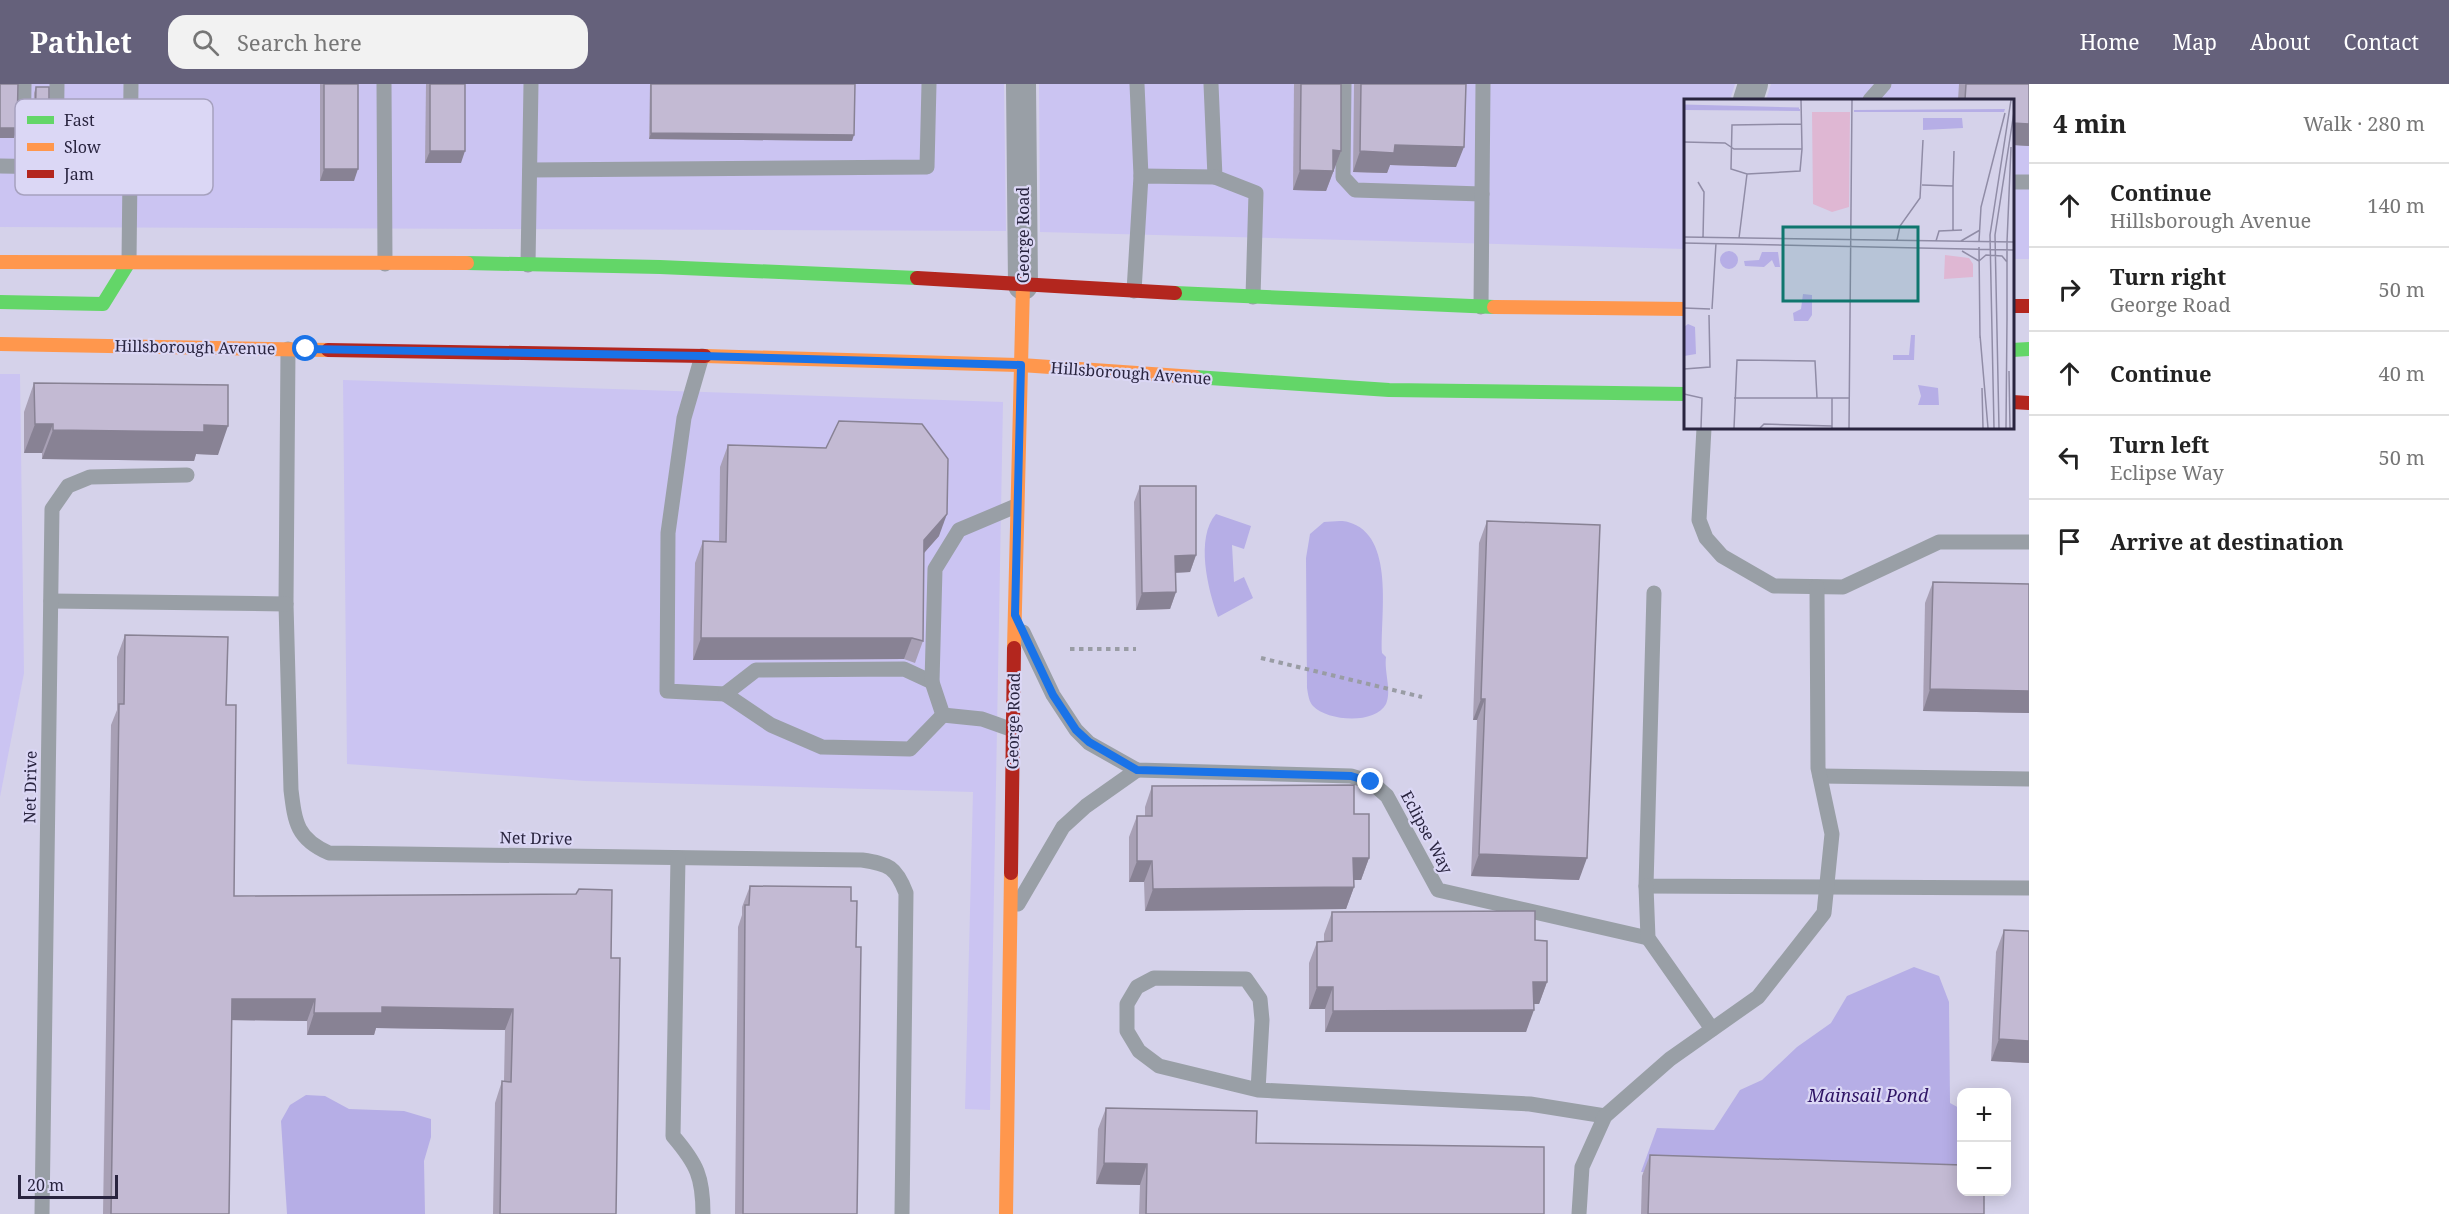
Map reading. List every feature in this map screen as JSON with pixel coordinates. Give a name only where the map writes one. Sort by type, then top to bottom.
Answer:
[{"type":"main road","points":[[0,262],[528,265],[752,270],[1481,307],[1684,309]]},
{"type":"main road","points":[[0,302],[103,304],[129,262]]},
{"type":"main road","name":"George Road","points":[[1006,1214],[1016,506],[1023,285]]},
{"type":"main road","name":"Hillsborough Avenue","points":[[0,344],[702,356],[1021,365],[1389,390],[1684,394]]},
{"type":"main road","points":[[2014,350],[2029,349]]},
{"type":"main road","points":[[2014,402],[2029,403]]},
{"type":"street","name":"George Road","points":[[1022,84],[1023,285]]},
{"type":"street","points":[[1748,99],[1753,84]]},
{"type":"lane","points":[[24,84],[24,99]]},
{"type":"lane","points":[[57,84],[57,99]]},
{"type":"lane","points":[[131,84],[131,99]]},
{"type":"lane","points":[[384,84],[385,264]]},
{"type":"lane","points":[[528,265],[531,84]]},
{"type":"lane","points":[[530,170],[927,167],[929,84]]},
{"type":"lane","points":[[1134,291],[1141,176],[1137,84]]},
{"type":"lane","points":[[1211,84],[1215,177]]},
{"type":"lane","points":[[1344,84],[1343,177],[1355,190],[1482,194]]},
{"type":"lane","points":[[1481,307],[1483,84]]},
{"type":"lane","points":[[1871,99],[1884,84]]},
{"type":"lane","points":[[0,166],[15,167]]},
{"type":"lane","points":[[1141,176],[1215,177],[1256,193],[1253,297]]},
{"type":"lane","points":[[129,262],[130,195]]},
{"type":"lane","name":"Net Drive","points":[[288,349],[286,604],[291,790],[294,819],[309,844],[329,853],[862,860],[884,864],[899,875],[906,893],[902,1214]]},
{"type":"lane","points":[[702,356],[684,418],[668,533],[667,691],[725,694],[771,725],[822,747],[910,749],[943,715]]},
{"type":"lane","points":[[1704,429],[1699,520],[1706,538],[1722,556],[1774,586],[1843,586],[1939,542],[2029,542]]},
{"type":"lane","name":"Net Drive","points":[[42,1214],[52,509],[68,486],[90,477],[187,475]]},
{"type":"lane","points":[[943,715],[932,682],[935,569],[959,530],[1016,506]]},
{"type":"lane","points":[[1579,1214],[1582,1167],[1605,1116],[1670,1059],[1758,997],[1824,913],[1832,834],[1820,776],[1817,586]]},
{"type":"lane","points":[[1654,593],[1646,886],[1648,938],[1712,1029]]},
{"type":"lane","points":[[51,602],[286,604]]},
{"type":"lane","points":[[1010,917],[1063,827],[1086,806],[1137,770],[1089,742],[1076,730],[1053,695],[1015,615]]},
{"type":"lane","points":[[725,694],[756,670],[904,669],[932,682]]},
{"type":"lane","points":[[943,715],[982,719],[1013,730]]},
{"type":"lane","name":"Eclipse Way","points":[[1137,770],[1351,776],[1371,782],[1388,796],[1438,890],[1648,938]]},
{"type":"lane","points":[[1820,776],[2029,779]]},
{"type":"lane","points":[[678,858],[673,1136],[690,1157],[703,1186],[703,1214]]},
{"type":"lane","points":[[1646,886],[2029,888]]},
{"type":"lane","points":[[1258,1090],[1262,1020],[1260,999],[1246,979],[1154,978],[1137,987],[1127,1004],[1127,1031],[1139,1051],[1159,1066],[1258,1090],[1530,1104],[1605,1116]]},
{"type":"path","points":[[1070,648],[1136,648]]},
{"type":"path","points":[[1261,658],[1422,697]]},
{"type":"shaded area","points":[[0,84],[1004,84],[1006,231],[0,227]]},
{"type":"shaded area","points":[[1039,84],[1735,84],[1730,99],[1684,99],[1684,249],[1040,232]]},
{"type":"shaded area","points":[[1771,84],[2029,84],[2029,259],[2014,259],[2014,99],[1766,99]]},
{"type":"shaded area","points":[[0,374],[20,374],[24,673],[0,797]]},
{"type":"shaded area","points":[[343,380],[1003,402],[990,1110],[965,1109],[973,792],[585,781],[347,764]]},
{"type":"water","points":[[1216,514],[1251,526],[1244,549],[1232,545],[1234,582],[1244,577],[1253,598],[1218,617],[1205,564],[1206,536]]},
{"type":"water","points":[[1345,521],[1363,530],[1373,543],[1379,559],[1383,599],[1382,653],[1386,657],[1388,699],[1380,711],[1362,718],[1339,717],[1320,711],[1312,704],[1307,688],[1306,558],[1310,534],[1324,522]]},
{"type":"water","name":"Mainsail Pond","points":[[1914,967],[1939,976],[1949,1002],[1950,1103],[1957,1107],[1957,1177],[1641,1172],[1657,1128],[1714,1130],[1740,1090],[1762,1080],[1797,1047],[1831,1023],[1847,996]]},
{"type":"water","points":[[306,1095],[325,1096],[349,1109],[404,1111],[431,1119],[431,1137],[424,1161],[425,1214],[287,1214],[281,1121],[290,1105]]},
{"type":"building","points":[[0,84],[18,84],[18,99],[15,99],[15,128],[0,128]]},
{"type":"building","points":[[324,84],[358,84],[358,169],[324,169]]},
{"type":"building","points":[[430,84],[465,84],[465,151],[430,151]]},
{"type":"building","points":[[651,84],[855,84],[854,135],[651,133]]},
{"type":"building","points":[[1301,84],[1341,84],[1341,151],[1333,150],[1333,171],[1300,170]]},
{"type":"building","points":[[1361,84],[1466,84],[1464,147],[1395,145],[1394,153],[1360,151]]},
{"type":"building","points":[[1966,84],[2029,84],[2029,124],[2014,123],[2014,99],[1965,99]]},
{"type":"building","points":[[36,87],[49,87],[49,99],[36,99]]},
{"type":"building","points":[[34,383],[228,385],[228,426],[204,425],[204,432],[53,430],[53,424],[35,424]]},
{"type":"building","points":[[839,421],[922,424],[948,459],[947,514],[924,540],[923,641],[912,638],[701,638],[703,541],[726,542],[728,445],[826,448]]},
{"type":"building","points":[[1140,486],[1196,486],[1196,555],[1175,556],[1176,592],[1142,593]]},
{"type":"building","points":[[1487,521],[1600,525],[1587,858],[1479,854],[1485,699],[1481,699]]},
{"type":"building","points":[[1933,582],[2029,584],[2029,691],[1930,689]]},
{"type":"building","points":[[125,635],[228,637],[226,705],[236,705],[234,896],[576,894],[579,889],[612,890],[611,958],[620,958],[616,1214],[500,1214],[502,1081],[511,1082],[513,1009],[382,1007],[382,1013],[314,1013],[315,999],[232,999],[229,1214],[111,1214],[119,704],[124,704]]},
{"type":"building","points":[[1354,785],[1354,814],[1369,814],[1369,858],[1353,858],[1354,887],[1153,889],[1152,861],[1137,861],[1137,816],[1152,816],[1152,786]]},
{"type":"building","points":[[750,886],[851,887],[851,901],[857,901],[856,947],[861,947],[857,1214],[743,1214],[745,905],[749,905]]},
{"type":"building","points":[[1535,911],[1535,940],[1547,941],[1547,982],[1533,982],[1534,1010],[1333,1011],[1333,987],[1317,987],[1317,942],[1332,941],[1332,912]]},
{"type":"building","points":[[2004,930],[2029,931],[2029,1041],[1999,1039]]},
{"type":"building","points":[[1106,1108],[1257,1111],[1256,1143],[1544,1147],[1544,1214],[1146,1214],[1147,1164],[1104,1163]]},
{"type":"building","points":[[1650,1155],[1957,1165],[1957,1196],[1984,1196],[1984,1214],[1648,1214]]},
{"type":"traffic: fast","points":[[0,302],[103,304],[129,262]]},
{"type":"traffic: fast","points":[[467,263],[660,267],[917,278]]},
{"type":"traffic: fast","points":[[1175,293],[1494,307]]},
{"type":"traffic: fast","points":[[2014,350],[2029,349]]},
{"type":"traffic: fast","points":[[1195,377],[1389,390],[1684,394]]},
{"type":"traffic: slow","points":[[0,262],[467,263]]},
{"type":"traffic: slow","points":[[1014,648],[1023,285]]},
{"type":"traffic: slow","points":[[1494,307],[1684,309]]},
{"type":"traffic: slow","points":[[0,344],[328,350]]},
{"type":"traffic: slow","points":[[705,356],[1021,365],[1195,377]]},
{"type":"traffic: slow","points":[[1006,1214],[1011,873]]},
{"type":"traffic: jam","points":[[917,278],[1175,293]]},
{"type":"traffic: jam","points":[[2014,306],[2029,306]]},
{"type":"traffic: jam","points":[[328,350],[705,356]]},
{"type":"traffic: jam","points":[[2014,402],[2029,403]]},
{"type":"traffic: jam","points":[[1011,873],[1014,648]]},
{"type":"route","points":[[306,349],[702,356],[1021,365],[1015,615],[1053,695],[1076,730],[1089,742],[1137,770],[1351,776],[1371,782]]}]
